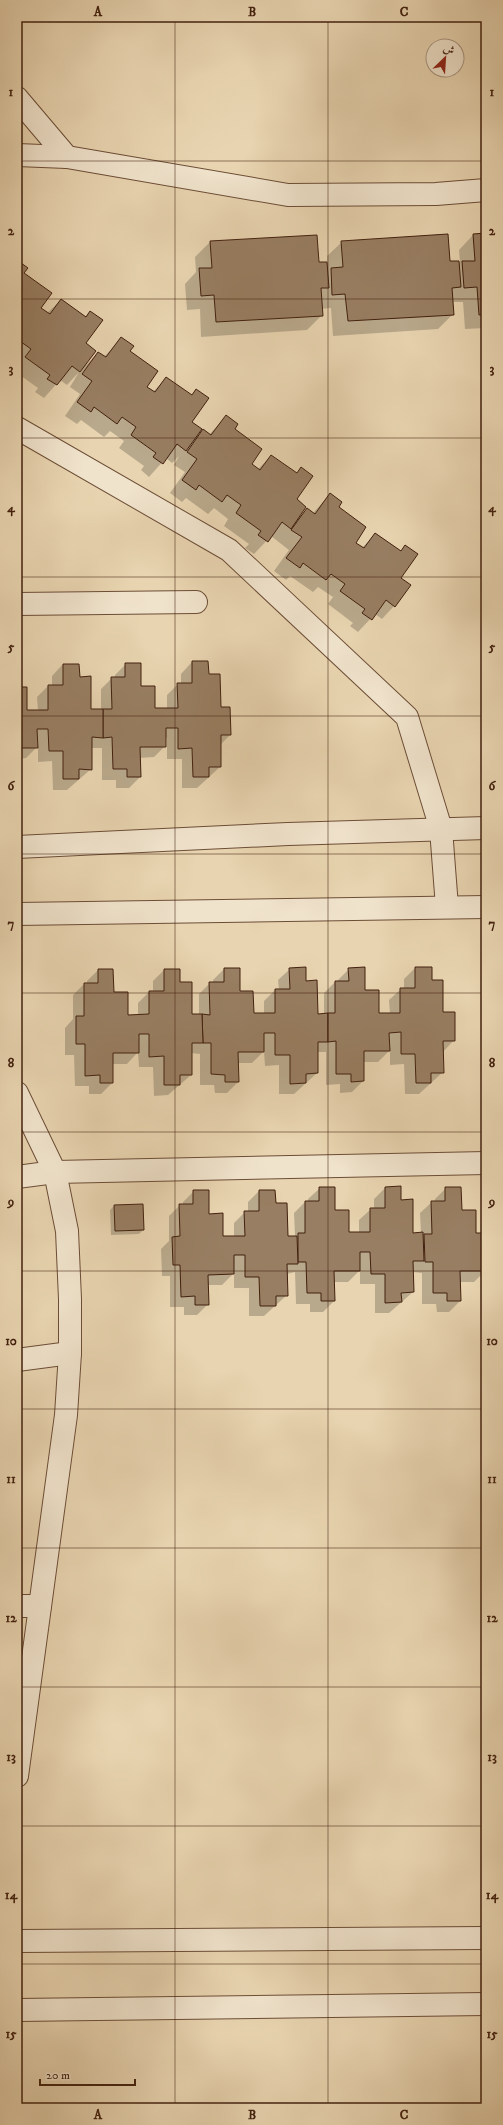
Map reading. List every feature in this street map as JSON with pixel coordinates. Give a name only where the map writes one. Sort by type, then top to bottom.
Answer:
[{"type":"street","points":[[17,98],[67,157]]},
{"type":"street","points":[[17,155],[67,157],[288,195],[436,194],[486,190]]},
{"type":"street","points":[[17,428],[229,550],[407,717],[441,829],[447,907]]},
{"type":"street","points":[[17,604],[196,602]]},
{"type":"street","points":[[17,847],[486,828]]},
{"type":"street","points":[[19,917],[486,907]]},
{"type":"street","points":[[17,1093],[55,1172],[67,1231],[70,1299],[70,1353],[66,1414],[17,1776]]},
{"type":"street","points":[[17,1177],[55,1172],[486,1163]]},
{"type":"street","points":[[17,1360],[70,1353]]},
{"type":"street","points":[[17,1606],[40,1606]]},
{"type":"street","points":[[17,1941],[486,1938]]},
{"type":"street","points":[[17,2010],[486,2004]]},
{"type":"building","points":[[486,233],[486,314],[479,315],[477,287],[464,288],[462,261],[475,261],[473,234]]},
{"type":"building","points":[[448,234],[450,261],[459,261],[461,287],[452,288],[454,315],[348,321],[345,294],[332,295],[331,268],[343,267],[341,241]]},
{"type":"building","points":[[317,235],[319,262],[327,262],[329,288],[321,288],[323,316],[216,322],[214,295],[201,296],[199,268],[212,268],[210,241]]},
{"type":"building","points":[[17,260],[28,268],[24,273],[52,293],[41,308],[50,314],[61,299],[86,317],[90,311],[103,320],[86,343],[96,351],[80,372],[72,366],[57,385],[47,379],[50,375],[25,357],[31,349],[17,339]]},
{"type":"building","points":[[121,337],[134,346],[130,351],[158,371],[147,387],[155,392],[166,377],[192,395],[196,389],[209,398],[192,422],[202,429],[186,451],[177,444],[163,464],[153,457],[156,453],[131,435],[136,427],[122,417],[117,424],[94,407],[91,412],[77,402],[92,381],[82,374],[98,352],[106,357]]},
{"type":"building","points":[[226,415],[238,424],[235,429],[262,449],[252,464],[260,470],[271,455],[297,473],[301,467],[313,476],[297,499],[306,507],[291,529],[282,522],[268,542],[258,535],[261,531],[236,513],[241,505],[227,495],[222,502],[199,485],[196,490],[182,480],[197,459],[187,452],[203,429],[211,435]]},
{"type":"building","points":[[330,493],[342,502],[339,507],[366,527],[356,543],[364,548],[375,533],[401,551],[405,545],[418,554],[401,578],[411,585],[395,607],[386,600],[372,620],[362,613],[365,609],[340,591],[345,584],[331,574],[326,580],[303,563],[300,568],[286,558],[302,537],[291,530],[307,508],[315,514]]},
{"type":"building","points":[[192,661],[208,661],[209,674],[220,674],[221,707],[230,707],[231,735],[221,735],[221,767],[209,767],[209,777],[193,777],[192,748],[178,749],[178,728],[166,728],[166,747],[140,747],[141,777],[127,777],[127,769],[113,769],[112,737],[103,738],[103,709],[112,709],[111,677],[125,677],[125,663],[141,663],[141,686],[155,686],[155,708],[178,708],[177,683],[192,683]]},
{"type":"building","points":[[63,664],[79,664],[80,677],[91,676],[91,709],[103,709],[103,738],[92,737],[92,770],[79,769],[79,779],[63,779],[63,751],[49,751],[48,729],[37,729],[38,748],[17,748],[17,687],[27,687],[27,710],[48,710],[48,685],[63,685]]},
{"type":"building","points":[[306,967],[306,981],[317,980],[318,1014],[328,1013],[328,1042],[318,1042],[318,1073],[306,1074],[306,1083],[290,1084],[290,1055],[275,1055],[275,1033],[264,1033],[264,1052],[238,1052],[239,1082],[225,1082],[225,1075],[211,1074],[211,1043],[203,1043],[202,1014],[210,1015],[209,982],[224,982],[224,968],[240,968],[240,991],[253,991],[254,1013],[275,1013],[275,989],[290,989],[289,968]]},
{"type":"building","points":[[365,967],[365,990],[379,990],[379,1013],[400,1013],[400,988],[415,988],[415,967],[432,967],[432,980],[443,980],[443,1012],[455,1012],[455,1041],[443,1041],[444,1073],[431,1073],[431,1083],[416,1083],[415,1054],[401,1054],[401,1032],[389,1033],[390,1051],[364,1051],[364,1081],[351,1082],[351,1074],[336,1074],[336,1041],[328,1042],[328,1013],[335,1013],[335,981],[349,981],[348,968]]},
{"type":"building","points":[[98,969],[113,969],[114,992],[128,992],[128,1015],[149,1014],[149,991],[164,991],[164,969],[180,969],[180,982],[192,982],[192,1014],[202,1014],[203,1043],[192,1043],[192,1075],[180,1075],[180,1085],[164,1085],[164,1056],[149,1057],[149,1034],[139,1034],[139,1053],[113,1053],[113,1083],[100,1083],[100,1075],[85,1076],[85,1044],[76,1044],[76,1016],[84,1016],[84,983],[98,983]]},
{"type":"building","points":[[401,1186],[401,1200],[413,1199],[413,1233],[423,1232],[424,1261],[413,1261],[414,1292],[401,1293],[402,1302],[385,1303],[385,1274],[371,1274],[370,1252],[360,1252],[360,1271],[334,1271],[335,1301],[321,1301],[321,1293],[307,1293],[306,1262],[298,1262],[298,1233],[305,1233],[305,1201],[319,1201],[319,1187],[335,1187],[335,1210],[349,1210],[349,1232],[370,1232],[370,1208],[385,1208],[385,1187]]},
{"type":"building","points":[[445,1187],[461,1187],[462,1210],[476,1210],[476,1233],[486,1233],[486,1271],[460,1271],[461,1301],[447,1301],[447,1293],[433,1293],[433,1262],[425,1262],[424,1234],[432,1234],[431,1201],[445,1201]]},
{"type":"building","points":[[193,1190],[209,1190],[209,1214],[223,1213],[223,1236],[245,1236],[244,1211],[259,1211],[259,1190],[275,1190],[276,1203],[287,1203],[288,1236],[297,1236],[298,1264],[287,1264],[288,1296],[276,1296],[276,1306],[260,1306],[259,1277],[245,1277],[245,1255],[234,1255],[234,1274],[208,1275],[209,1305],[195,1305],[195,1296],[181,1297],[180,1265],[173,1265],[172,1237],[180,1236],[179,1204],[193,1204]]},
{"type":"building","points":[[143,1204],[144,1230],[115,1231],[114,1205]]}]
